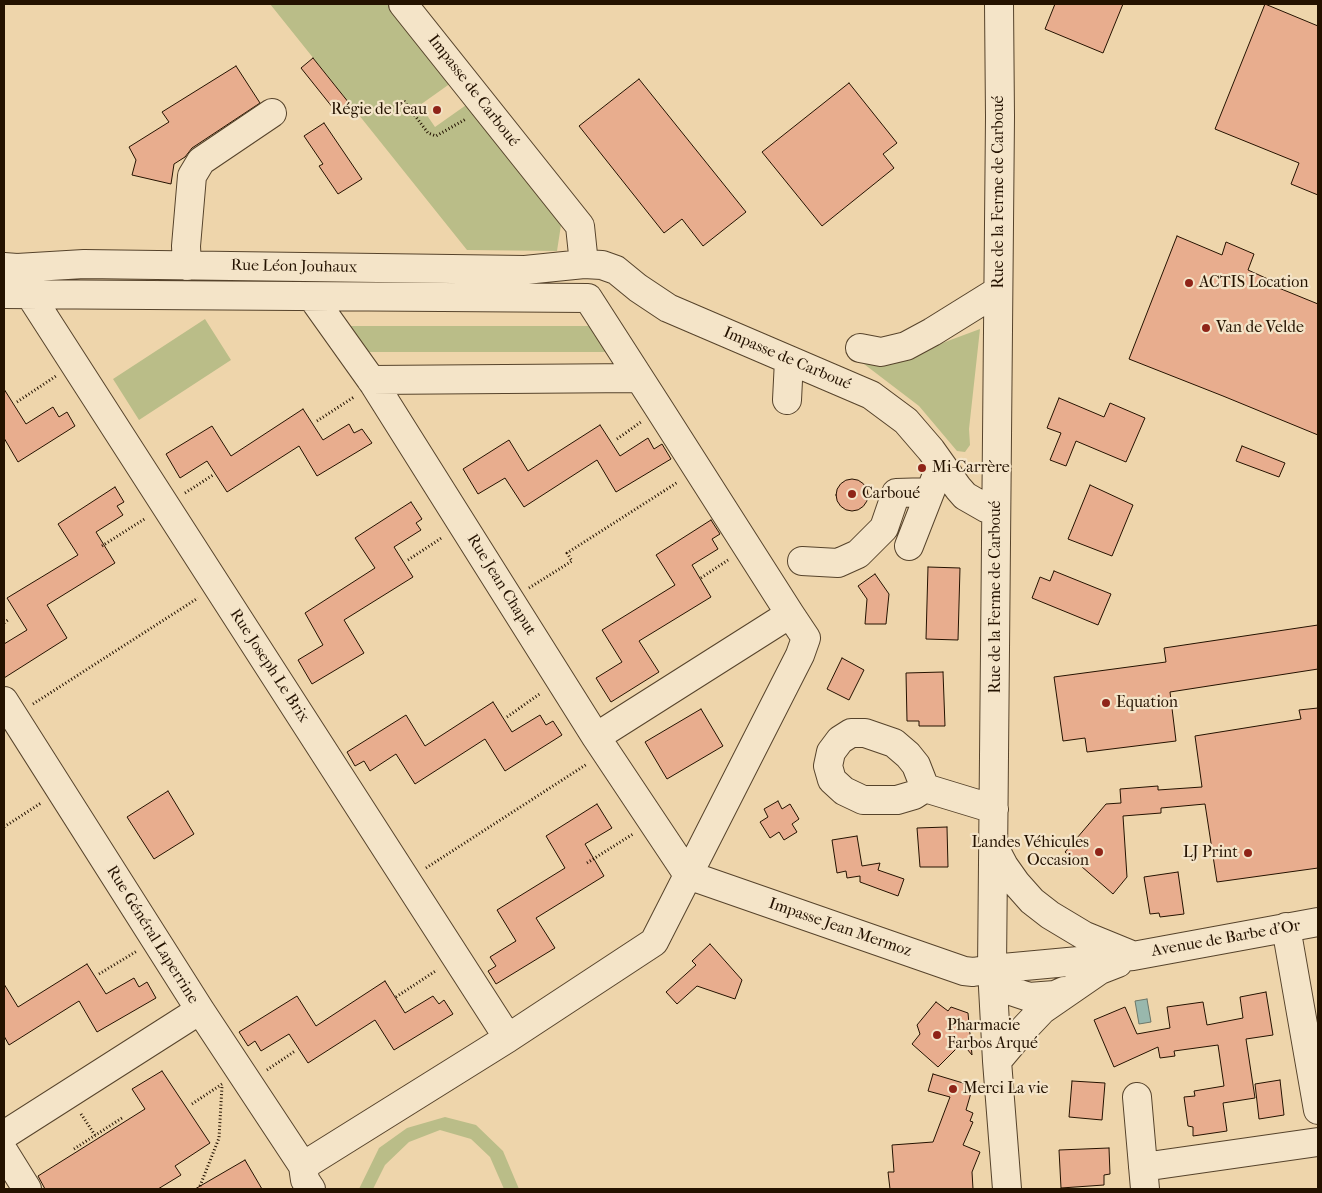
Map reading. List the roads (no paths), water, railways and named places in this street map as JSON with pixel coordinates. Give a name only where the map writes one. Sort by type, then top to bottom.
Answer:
[{"type":"street","name":"Impasse de Carboué","points":[[403,4],[616,270],[638,288],[668,308],[871,395],[906,421],[931,450],[965,496],[996,512]]},
{"type":"street","name":"Rue de la Ferme de Carboué","points":[[999,4],[1000,126],[992,970],[1007,1189]]},
{"type":"street","points":[[187,266],[186,246],[192,176],[201,161],[272,113]]},
{"type":"street","points":[[580,226],[584,264]]},
{"type":"street","name":"Rue Léon Jouhaux","points":[[4,267],[84,264],[526,270],[584,264]]},
{"type":"street","name":"Impasse de Carboué","points":[[584,264],[602,265],[616,270]]},
{"type":"street","points":[[860,348],[880,352],[906,346],[998,291]]},
{"type":"street","points":[[4,294],[588,298],[806,638],[800,654],[654,942],[508,1038],[307,1178]]},
{"type":"street","name":"Rue Joseph Le Brix","points":[[30,295],[508,1038]]},
{"type":"street","name":"Rue Jean Chaput","points":[[312,297],[372,382],[601,744],[688,875]]},
{"type":"street","points":[[787,400],[789,360]]},
{"type":"street","points":[[372,382],[639,378]]},
{"type":"street","points":[[909,546],[942,466],[958,474],[996,475]]},
{"type":"street","points":[[802,561],[838,563],[858,554],[884,528],[896,493],[930,492]]},
{"type":"street","points":[[601,744],[790,614]]},
{"type":"street","name":"Rue Général Laperrine","points":[[7,713],[60,790],[200,1010],[237,1079],[307,1178]]},
{"type":"street","points":[[925,788],[994,809]]},
{"type":"street","name":"Avenue de Barbe d'Or","points":[[994,846],[1016,884],[1032,901],[1050,915],[1085,936],[1133,956]]},
{"type":"street","name":"Impasse Jean Mermoz","points":[[688,875],[964,971],[992,970]]},
{"type":"street","name":"Avenue de Barbe d'Or","points":[[992,970],[1133,956],[1318,922]]},
{"type":"street","points":[[1286,927],[1318,1110]]},
{"type":"street","name":"Avenue de Barbe d'Or","points":[[997,1061],[1042,1010],[1100,970],[1133,956]]},
{"type":"street","name":"Avenue de Barbe d'Or","points":[[992,970],[1011,991],[1029,998],[1055,995],[1074,988]]},
{"type":"street","points":[[4,1135],[200,1010]]},
{"type":"street","points":[[1137,1097],[1144,1178],[1318,1142]]},
{"type":"street","points":[[4,1152],[27,1189]]},
{"type":"water","points":[[1147,999],[1151,1022],[1139,1024],[1135,1001]]},
{"type":"place","name":"Régie de l'eau","points":[[437,110]]},
{"type":"place","name":"ACTIS Location","points":[[1189,283]]},
{"type":"place","name":"Van de Velde","points":[[1206,328]]},
{"type":"place","name":"Mi-Carrère","points":[[922,468]]},
{"type":"place","name":"Carboué","points":[[852,494]]},
{"type":"place","name":"Equation","points":[[1106,703]]},
{"type":"place","name":"Landes Véhicules Occasion","points":[[1099,852]]},
{"type":"place","name":"LJ Print","points":[[1248,853]]},
{"type":"place","name":"Pharmacie Farbos Arqué","points":[[937,1035]]},
{"type":"place","name":"Merci La vie","points":[[953,1089]]}]
